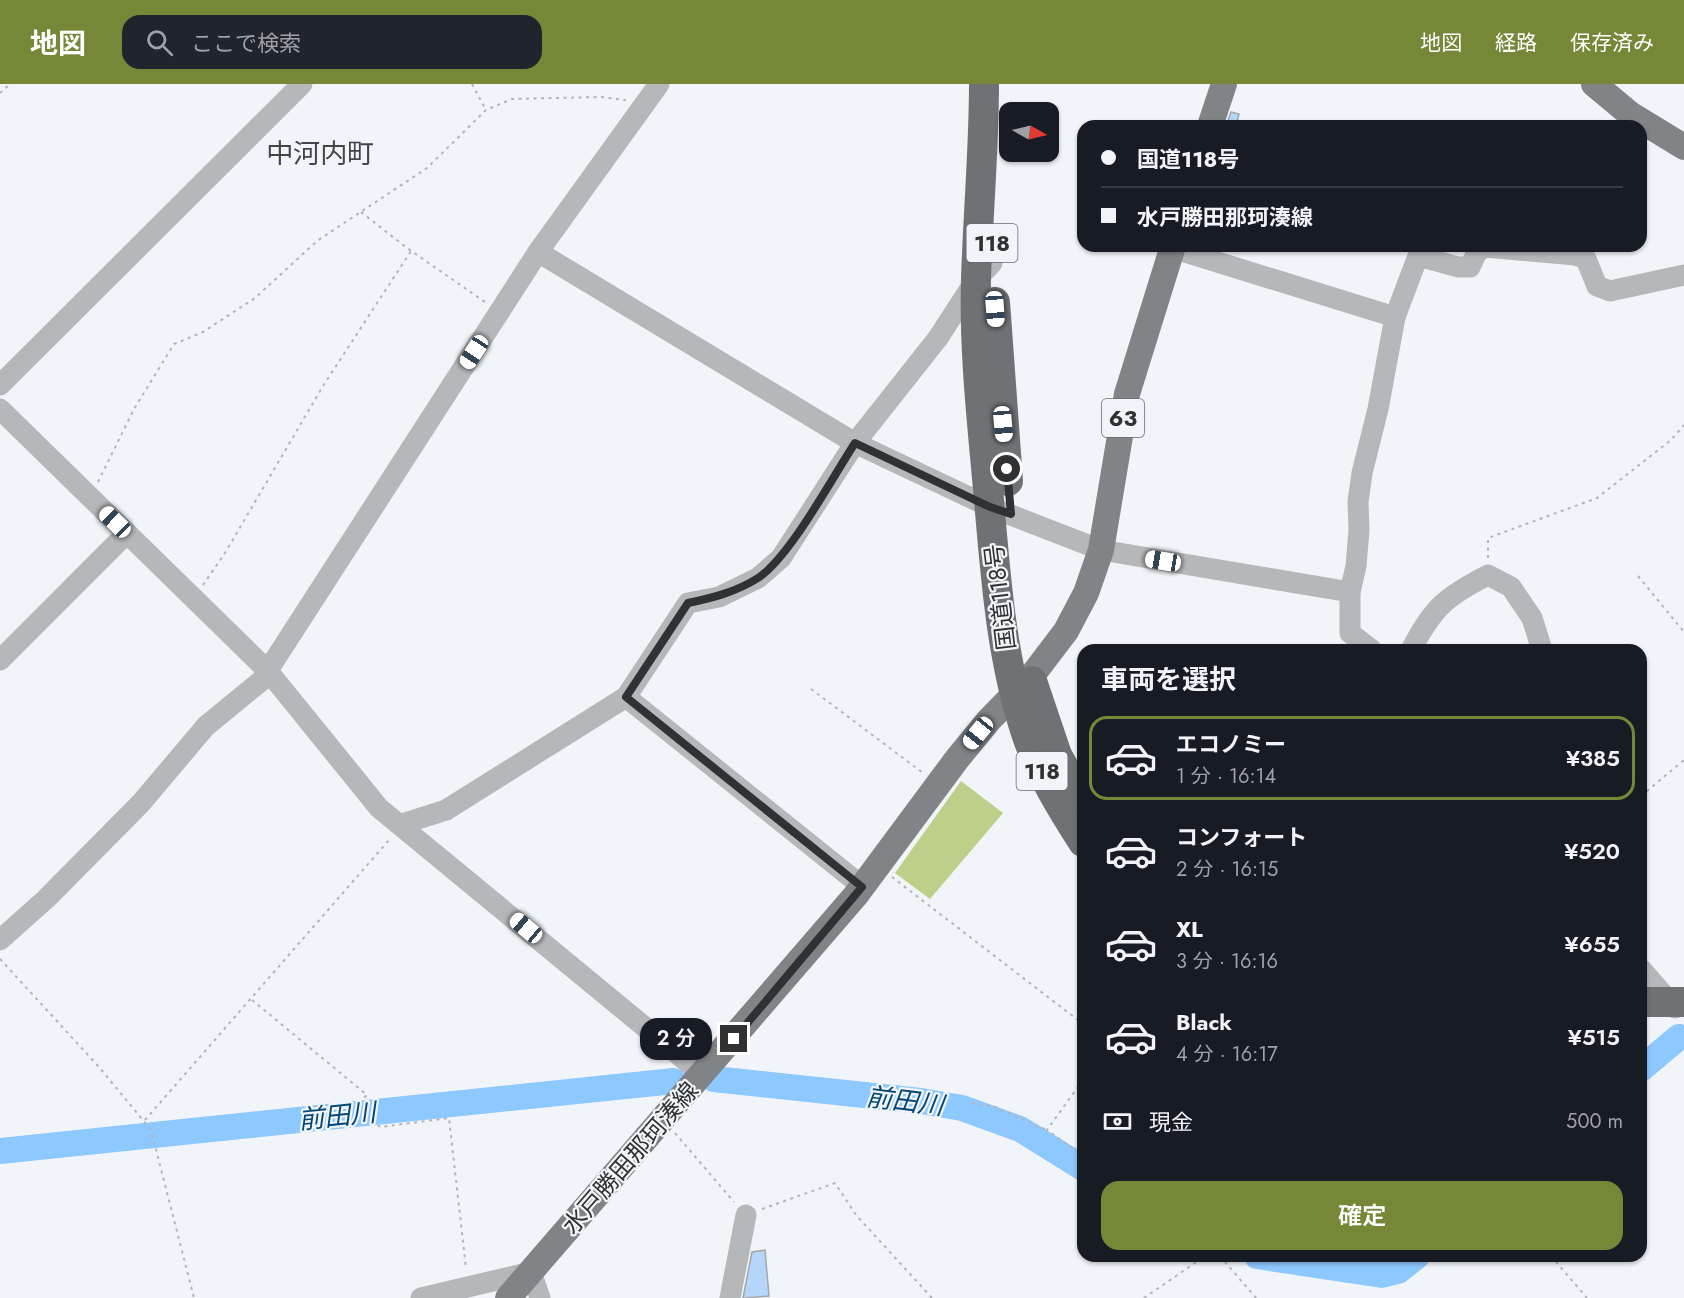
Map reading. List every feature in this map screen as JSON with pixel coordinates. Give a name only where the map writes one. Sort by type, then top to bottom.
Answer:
[{"type":"highway","name":"国道118号","points":[[986,84],[993,137],[984,272],[1000,510],[1021,622],[1026,733],[1047,781],[1077,832]]},
{"type":"highway","name":"国道118号","points":[[1023,686],[1077,791]]},
{"type":"highway","points":[[1647,1016],[1673,1008]]},
{"type":"main road","points":[[1212,120],[1224,84]]},
{"type":"main road","points":[[1594,84],[1640,120]]},
{"type":"main road","points":[[1647,124],[1684,147]]},
{"type":"main road","name":"水戸勝田那珂湊線","points":[[508,1298],[703,1075],[862,887],[937,784],[978,733],[1055,650],[1074,619],[1101,550],[1127,394],[1170,252]]},
{"type":"street","points":[[0,385],[302,84]]},
{"type":"street","points":[[0,940],[46,899],[141,803],[206,726],[261,681],[538,252],[659,84]]},
{"type":"street","points":[[538,252],[855,443],[1000,510],[1101,550],[1350,592]]},
{"type":"street","points":[[1188,252],[1395,317]]},
{"type":"street","points":[[1364,644],[1350,633],[1350,592],[1356,566],[1359,530],[1358,502],[1362,472],[1378,409],[1395,317],[1418,256],[1458,267],[1470,267],[1477,252]]},
{"type":"street","points":[[1541,252],[1575,255],[1586,259],[1597,286],[1610,291],[1684,275]]},
{"type":"street","points":[[402,824],[446,810],[626,697],[688,603],[719,597],[758,578],[781,558],[855,443],[938,338],[984,272]]},
{"type":"street","points":[[0,409],[268,671],[379,808],[402,824],[703,1075]]},
{"type":"street","points":[[0,660],[127,533]]},
{"type":"street","points":[[1415,644],[1438,608],[1454,592],[1488,575],[1511,586],[1532,618],[1540,644]]},
{"type":"street","points":[[626,697],[862,887]]},
{"type":"street","points":[[1647,976],[1673,1008]]},
{"type":"street","points":[[730,1298],[746,1215]]},
{"type":"street","points":[[421,1298],[468,1289],[531,1272],[540,1298]]},
{"type":"path","points":[[0,93],[10,84]]},
{"type":"path","points":[[472,84],[486,110]]},
{"type":"path","points":[[90,498],[134,409],[174,344],[203,332],[255,298],[317,241],[427,168],[486,110],[512,99],[544,97],[601,97],[647,102]]},
{"type":"path","points":[[361,212],[411,251],[500,312]]},
{"type":"path","points":[[194,599],[225,553],[323,386],[411,251]]},
{"type":"path","points":[[1488,575],[1488,538],[1597,498],[1671,440],[1684,425]]},
{"type":"path","points":[[1638,576],[1684,632]]},
{"type":"path","points":[[811,689],[937,784]]},
{"type":"path","points":[[1647,791],[1684,760]]},
{"type":"path","points":[[145,1120],[252,1000],[402,824]]},
{"type":"path","points":[[878,867],[1077,1019]]},
{"type":"path","points":[[0,958],[145,1120],[151,1130],[194,1298]]},
{"type":"path","points":[[252,1000],[367,1095],[355,1106],[380,1127],[449,1118],[468,1289]]},
{"type":"path","points":[[1047,1130],[1077,1088]]},
{"type":"path","points":[[972,1103],[995,1107],[1047,1130],[1077,1152]]},
{"type":"path","points":[[663,1119],[746,1215],[835,1183],[863,1224],[932,1298]]},
{"type":"path","points":[[1144,1298],[1196,1262]]},
{"type":"path","points":[[1225,1262],[1256,1298]]},
{"type":"path","points":[[1556,1262],[1587,1298]]},
{"type":"green space","points":[[961,781],[1003,813],[930,899],[895,873]]},
{"type":"building","points":[[1231,112],[1239,114],[1238,120],[1228,120]]},
{"type":"building","points":[[765,1250],[769,1296],[743,1298],[752,1252]]},
{"type":"waterway","name":"前田川","points":[[1647,1064],[1679,1037]]},
{"type":"waterway","name":"前田川","points":[[714,1079],[921,1101],[962,1108],[1020,1129],[1077,1164]]},
{"type":"waterway","name":"前田川","points":[[0,1151],[674,1081]]},
{"type":"waterway","name":"前田川","points":[[1296,1262],[1382,1275],[1398,1271],[1409,1262]]},
{"type":"district","name":"中河内町","points":[[320,153]]},
{"type":"route","points":[[734,1039],[862,887],[626,697],[688,603],[719,597],[758,578],[781,558],[855,443],[990,507],[1011,514],[1007,469]]}]
